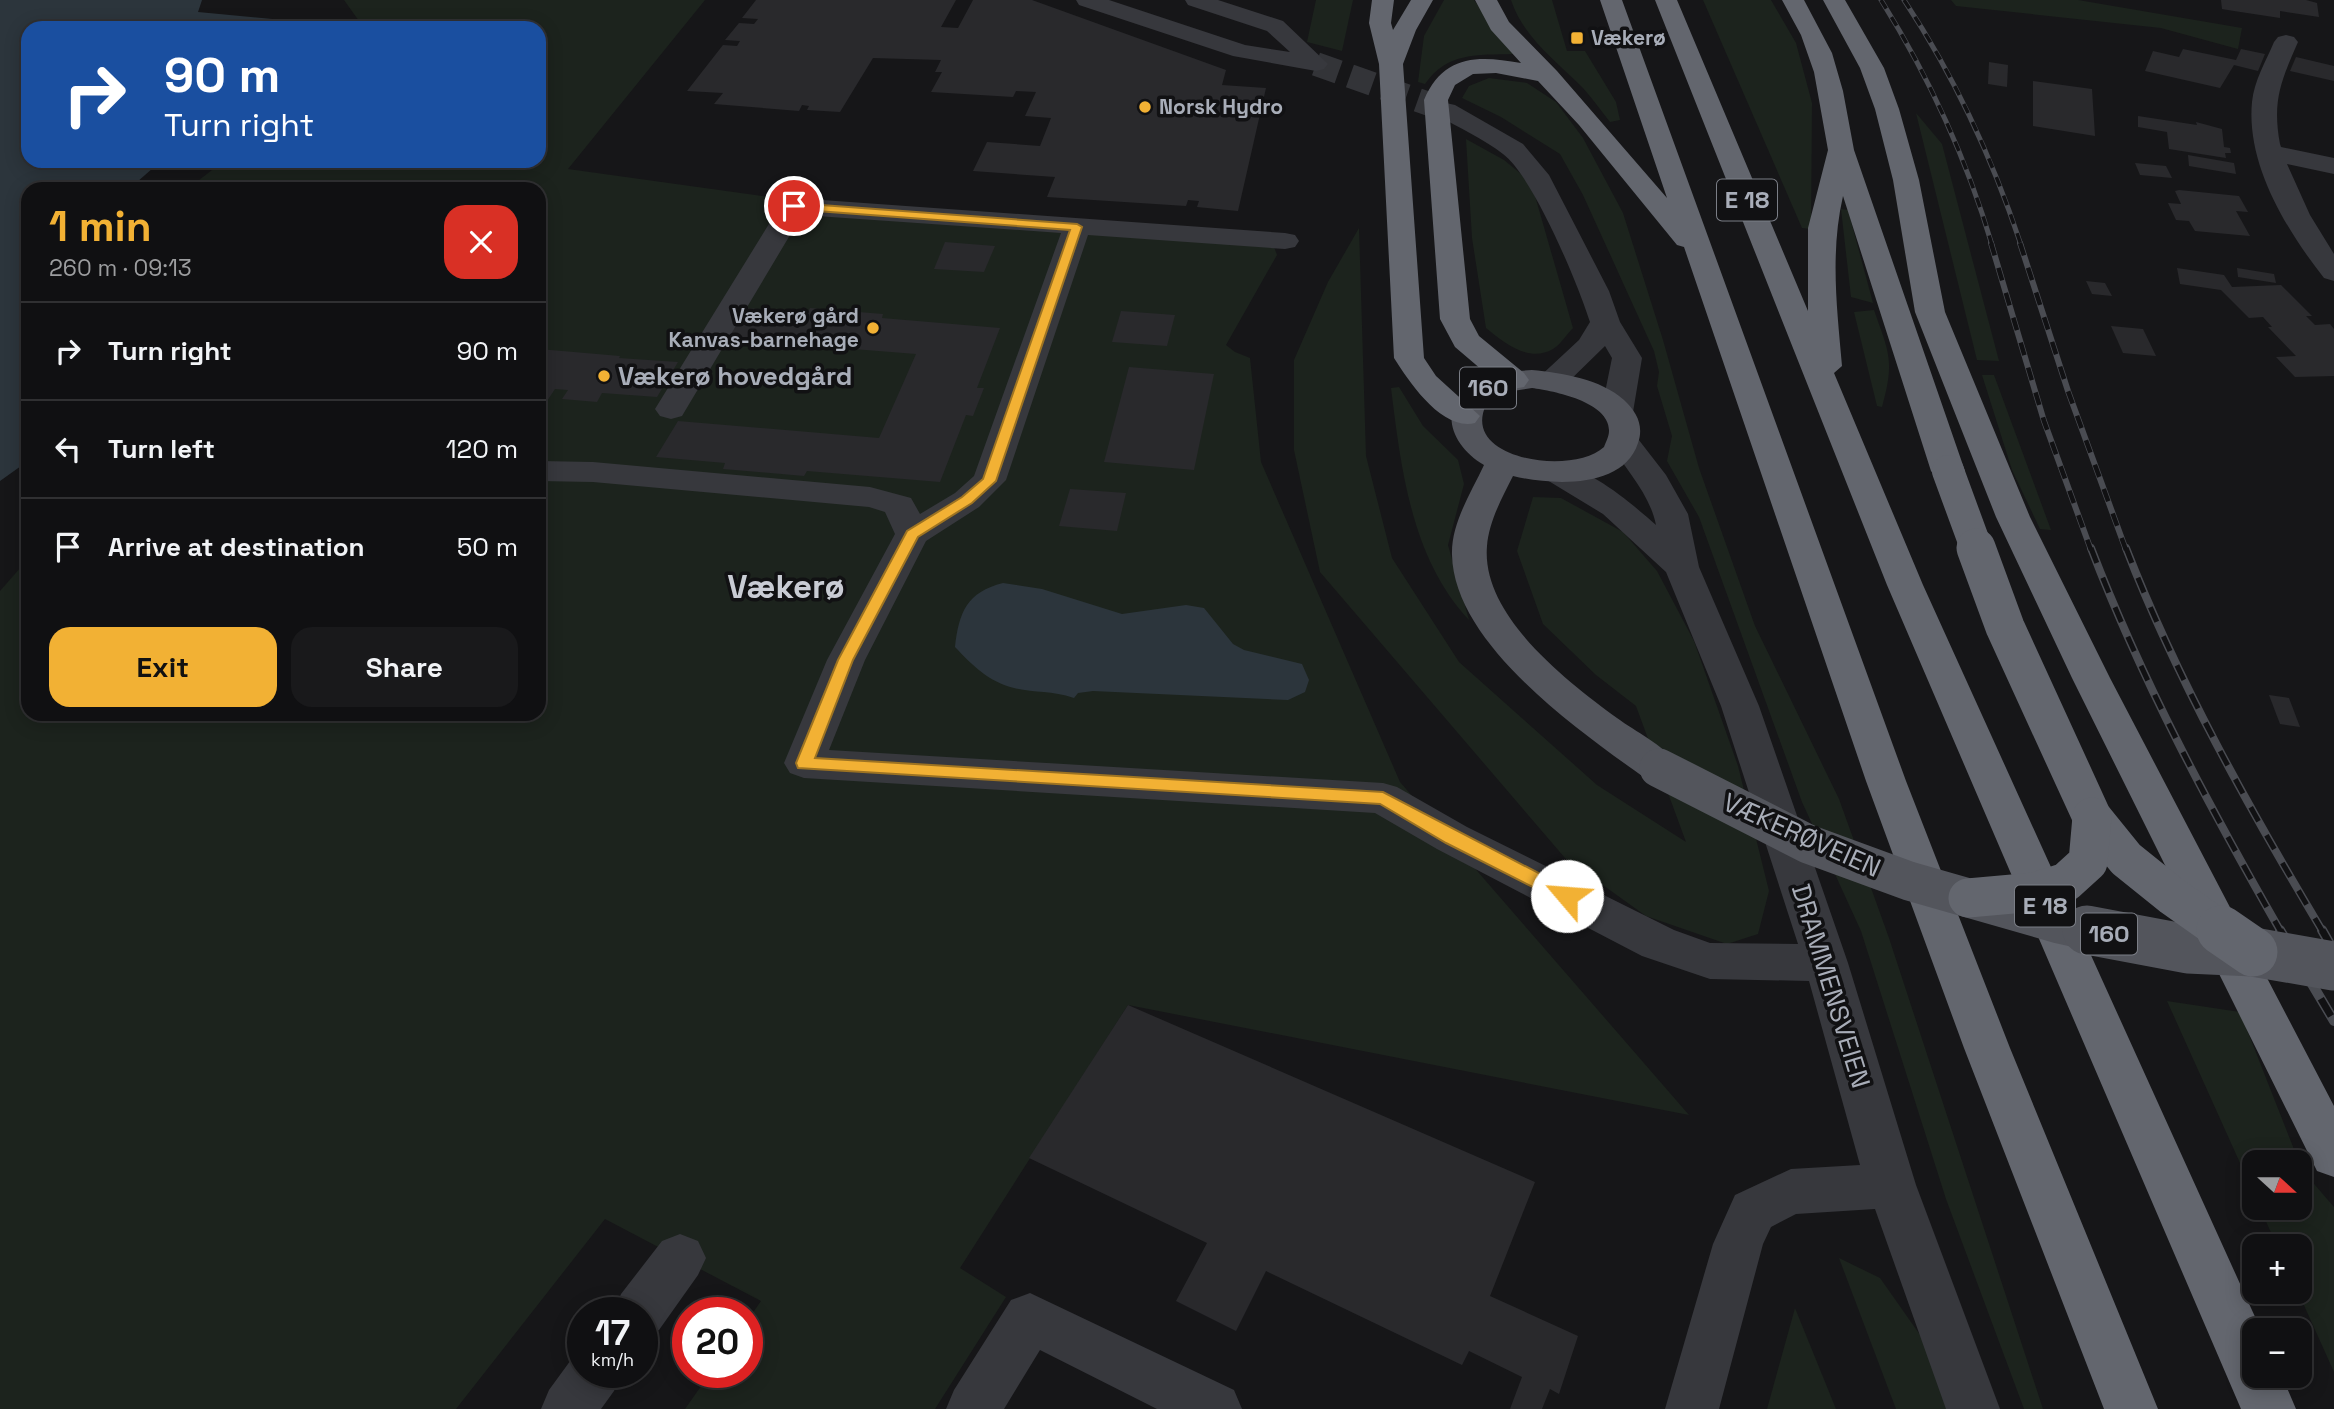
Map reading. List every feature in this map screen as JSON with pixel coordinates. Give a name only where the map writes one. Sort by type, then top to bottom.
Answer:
[{"type":"highway","points":[[1382,0],[1380,23],[1391,64],[1409,358],[1425,382],[1464,416]]},
{"type":"highway","points":[[1391,64],[1405,30],[1422,0]]},
{"type":"highway","points":[[1486,0],[1499,25],[1588,120],[1702,257]]},
{"type":"highway","name":"E 18","points":[[1611,0],[1890,793],[1987,1048],[2131,1409]]},
{"type":"highway","name":"E 18","points":[[1666,0],[1905,586],[2269,1409]]},
{"type":"highway","points":[[1793,0],[1820,51],[1835,105],[1840,150],[1948,471],[2005,627],[2092,817],[2126,859],[2172,896],[2253,952]]},
{"type":"highway","points":[[1834,0],[1872,68],[1887,108],[1906,180],[1930,312],[1999,484],[2047,589],[2334,1155]]},
{"type":"highway","points":[[1513,380],[1466,341],[1455,319],[1436,100],[1443,82],[1460,71],[1483,66],[1513,68],[1549,76]]},
{"type":"highway","points":[[1830,400],[1821,294],[1822,228],[1840,150]]},
{"type":"highway","points":[[1926,404],[1930,312]]},
{"type":"highway","points":[[1968,898],[2035,892],[2066,882],[2088,862],[2092,817]]},
{"type":"main road","name":"160","points":[[1513,380],[1552,380],[1590,391],[1621,427],[1616,454],[1602,464],[1559,473],[1520,468],[1486,452],[1466,429],[1464,416],[1471,400],[1488,387],[1513,380]]},
{"type":"main road","name":"VÆKERØVEIEN","points":[[1503,461],[1474,526],[1469,555],[1474,585],[1497,627],[1536,670],[1580,713],[1659,768],[1808,844],[1898,877],[1968,898],[2059,924],[2161,944],[2188,949],[2253,952],[2334,966]]},
{"type":"street","points":[[1087,0],[1241,51],[1316,64],[1275,26],[1196,0]]},
{"type":"street","points":[[2286,42],[2263,103],[2271,153],[2284,192],[2301,224],[2334,272]]},
{"type":"street","points":[[1446,110],[1514,149],[1541,181],[1595,291],[1605,322],[1627,358],[1621,427]]},
{"type":"street","points":[[2271,153],[2334,166]]},
{"type":"street","points":[[671,409],[794,206],[1285,241]]},
{"type":"street","points":[[1077,227],[989,481],[967,500],[912,534],[846,660],[804,763],[1383,798],[1452,838],[1658,943],[1710,961],[1826,963]]},
{"type":"street","points":[[1552,380],[1590,346],[1605,322]]},
{"type":"street","name":"DRAMMENSVEIEN","points":[[1621,427],[1671,514],[1681,567],[1740,706],[1826,963],[1891,1185],[1973,1409]]},
{"type":"street","points":[[546,471],[593,472],[870,497],[899,505],[912,534]]},
{"type":"street","name":"DRAMMENSVEIEN","points":[[1559,473],[1615,507],[1681,567]]},
{"type":"street","points":[[1692,1409],[1738,1244],[1753,1210],[1791,1192],[1891,1185]]},
{"type":"street","points":[[651,1297],[680,1258]]},
{"type":"street","points":[[973,1409],[1030,1318],[1214,1409]]},
{"type":"street","points":[[568,1409],[584,1388]]},
{"type":"shaded area","points":[[0,0],[202,0],[198,12],[283,20],[21,21],[21,168],[153,168],[137,182],[21,182],[21,466],[0,481]]},
{"type":"shaded area","points":[[344,0],[705,0],[568,169],[783,199],[1270,236],[1277,255],[1226,345],[1250,358],[1261,462],[1400,782],[1689,1115],[1128,1005],[960,1268],[1006,1297],[935,1409],[685,1409],[700,1388],[763,1388],[763,1297],[753,1297],[605,1219],[456,1409],[0,1409],[0,591],[21,567],[21,721],[546,721],[546,182],[199,182],[215,168],[546,168],[546,21],[359,21]]},
{"type":"shaded area","points":[[1316,0],[1353,0],[1342,51],[1307,42]]},
{"type":"shaded area","points":[[1444,0],[1474,0],[1514,54],[1464,57],[1443,66],[1425,84],[1418,82],[1424,36]]},
{"type":"shaded area","points":[[1511,0],[1552,0],[1567,51],[1585,51],[1616,102],[1620,120],[1610,122],[1583,88],[1541,48],[1524,26]]},
{"type":"shaded area","points":[[1703,0],[1771,0],[1796,43],[1812,103],[1811,229],[1802,228]]},
{"type":"shaded area","points":[[1951,0],[2078,0],[2242,28],[2238,49],[2161,28],[1956,6]]},
{"type":"shaded area","points":[[1489,78],[1527,83],[1556,102],[1583,138],[1623,213],[1699,468],[1755,626],[1839,799],[1889,938],[2043,1409],[2024,1409],[1946,1199],[1861,931],[1802,802],[1699,517],[1667,461],[1672,436],[1657,386],[1659,372],[1654,351],[1583,195],[1560,154],[1501,117],[1462,98],[1469,86]]},
{"type":"shaded area","points":[[1916,113],[1942,144],[1999,361],[1977,360]]},
{"type":"shaded area","points":[[1466,139],[1504,160],[1531,182],[1573,328],[1556,347],[1544,353],[1535,354],[1517,349],[1486,328],[1472,238]]},
{"type":"shaded area","points":[[1841,209],[1848,210],[1873,303],[1851,297]]},
{"type":"shaded area","points":[[1359,228],[1366,456],[1392,558],[1459,662],[1597,785],[1686,842],[1636,706],[1596,675],[1543,624],[1517,551],[1533,497],[1561,498],[1623,532],[1657,571],[1694,641],[1738,766],[1769,891],[1758,934],[1727,944],[1646,916],[1565,858],[1320,572],[1294,450],[1294,360],[1328,282]]},
{"type":"shaded area","points":[[1874,310],[1889,367],[1882,407],[1877,406],[1854,312]]},
{"type":"shaded area","points":[[1982,375],[1994,375],[2051,530],[2040,529],[2012,470]]},
{"type":"shaded area","points":[[1399,387],[1423,426],[1458,460],[1464,484],[1448,545],[1469,620],[1449,596],[1434,569],[1412,511],[1399,449],[1391,388]]},
{"type":"shaded area","points":[[1003,583],[1042,589],[1122,614],[1186,605],[1204,608],[1233,644],[1244,650],[1302,664],[1309,680],[1305,692],[1288,700],[1093,691],[1078,693],[1074,698],[1005,685],[981,672],[955,647],[959,624],[967,605],[981,592]]},
{"type":"shaded area","points":[[2167,1001],[2240,1012],[2294,1150],[2242,1150],[2242,1167]]},
{"type":"shaded area","points":[[2312,1182],[2334,1207],[2334,1372],[2303,1304],[2312,1304],[2312,1234],[2272,1234],[2265,1220],[2312,1220]]},
{"type":"shaded area","points":[[1839,1258],[1880,1278],[1925,1342],[1948,1409],[1896,1409]]},
{"type":"shaded area","points":[[1795,1308],[1836,1409],[1767,1409]]},
{"type":"building","name":"Norsk Hydro","points":[[756,0],[956,0],[941,27],[958,28],[973,0],[1032,0],[1226,70],[1222,85],[1266,88],[1238,211],[1197,207],[1199,201],[1188,200],[1186,206],[1047,197],[1055,177],[973,171],[987,142],[1040,146],[1051,118],[1025,116],[1036,92],[1016,91],[1013,97],[931,92],[942,72],[935,72],[941,60],[873,58],[840,112],[807,110],[809,106],[802,105],[799,111],[714,104],[723,93],[687,91],[723,45],[737,46],[740,41],[725,40],[739,23],[754,24],[758,19],[742,18]]},
{"type":"building","points":[[2221,0],[2306,0],[2317,3],[2319,17],[2280,11],[2280,18],[2222,9]]},
{"type":"building","points":[[2183,49],[2236,60],[2241,49],[2265,54],[2258,71],[2234,65],[2220,88],[2145,71],[2153,51],[2179,57]]},
{"type":"building","points":[[2296,57],[2334,66],[2334,81],[2290,71]]},
{"type":"building","points":[[1989,62],[2008,65],[2007,87],[1988,84]]},
{"type":"building","points":[[2033,81],[2092,89],[2095,136],[2033,126]]},
{"type":"building","points":[[2138,116],[2197,125],[2196,122],[2222,129],[2224,147],[2230,148],[2231,153],[2225,153],[2226,158],[2169,149],[2167,132],[2138,127]]},
{"type":"building","points":[[2188,155],[2234,163],[2236,174],[2189,166]]},
{"type":"building","points":[[2135,163],[2166,166],[2172,178],[2140,175]]},
{"type":"building","points":[[2175,191],[2239,196],[2248,212],[2236,211],[2250,236],[2195,231],[2189,221],[2176,220],[2168,203],[2181,204]]},
{"type":"building","points":[[945,242],[995,246],[984,272],[934,269]]},
{"type":"building","points":[[2177,268],[2224,275],[2232,287],[2281,285],[2312,316],[2306,316],[2315,325],[2330,324],[2334,329],[2334,376],[2295,377],[2276,357],[2296,356],[2268,327],[2272,327],[2263,317],[2249,318],[2221,290],[2180,284]]},
{"type":"building","points":[[2237,268],[2274,274],[2276,283],[2238,277]]},
{"type":"building","points":[[2086,281],[2105,283],[2112,296],[2092,294]]},
{"type":"building","points":[[745,308],[808,312],[810,308],[883,314],[882,318],[1000,328],[977,388],[984,388],[973,416],[966,415],[940,482],[807,471],[804,476],[723,469],[725,463],[656,457],[678,421],[879,438],[916,354],[726,339]]},
{"type":"building","points":[[1121,311],[1175,315],[1167,346],[1112,342]]},
{"type":"building","points":[[2111,326],[2143,329],[2156,356],[2123,353]]},
{"type":"building","name":"Vækerø hovedgård","points":[[546,350],[678,362],[657,397],[602,393],[597,402],[562,399],[568,390],[555,389],[546,402]]},
{"type":"building","points":[[1129,367],[1214,374],[1194,470],[1104,462]]},
{"type":"building","points":[[1070,489],[1126,493],[1117,531],[1059,526]]},
{"type":"building","points":[[2269,695],[2289,698],[2300,727],[2280,724]]},
{"type":"building","points":[[1128,1005],[1535,1182],[1490,1296],[1578,1336],[1559,1394],[1550,1389],[1542,1409],[1510,1409],[1522,1377],[1469,1351],[1462,1365],[1266,1271],[1236,1331],[1176,1301],[1207,1243],[1029,1158]]},
{"type":"tunnel","points":[[1316,64],[1446,110]]},
{"type":"railway","points":[[1881,0],[1915,58],[1945,118],[1992,245]]},
{"type":"railway","points":[[1904,0],[1940,58],[1971,118],[1998,180],[2021,245]]},
{"type":"railway","points":[[1991,243],[2044,421],[2091,550]]},
{"type":"railway","points":[[2020,243],[2068,391],[2126,550]]},
{"type":"railway","points":[[2091,548],[2132,647],[2178,743],[2281,932]]},
{"type":"railway","points":[[2126,548],[2168,647],[2216,744],[2323,932]]},
{"type":"railway","points":[[2280,930],[2334,1021]]},
{"type":"railway","points":[[2322,930],[2334,951]]},
{"type":"place","name":"Vækerø","points":[[1577,38]]},
{"type":"place","name":"Norsk Hydro","points":[[1145,107]]},
{"type":"place","name":"Vækerø gård Kanvas-barnehage","points":[[873,328]]},
{"type":"place","name":"Vækerø hovedgård","points":[[604,376]]},
{"type":"district","name":"Vækerø","points":[[786,586]]},
{"type":"route","points":[[794,206],[1077,227],[989,481],[967,500],[912,534],[846,660],[804,763],[1383,798],[1452,838],[1567,896]]}]
